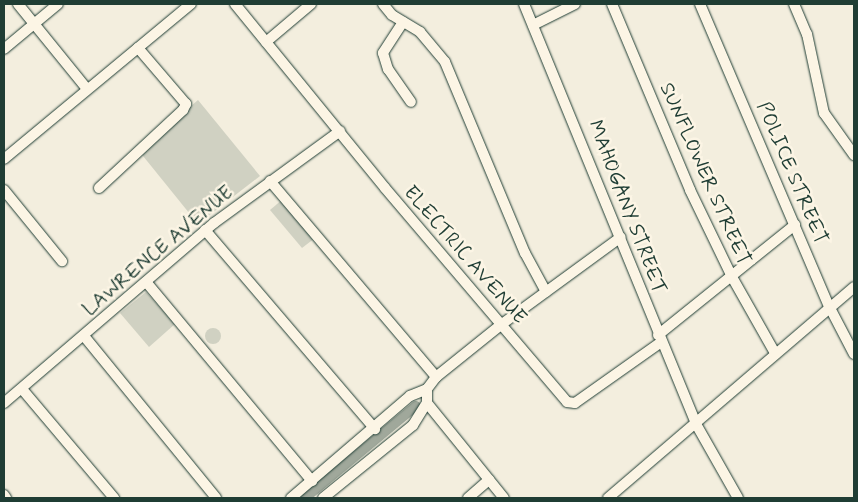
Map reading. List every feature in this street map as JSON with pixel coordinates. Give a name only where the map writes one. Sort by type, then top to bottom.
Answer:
[{"type":"street","points":[[18,4],[87,89]]},
{"type":"street","points":[[4,49],[58,4]]},
{"type":"street","points":[[4,159],[191,4]]},
{"type":"street","name":"ELECTRIC AVENUE","points":[[234,4],[570,404],[660,338],[795,225]]},
{"type":"street","points":[[266,42],[311,4]]},
{"type":"street","points":[[383,4],[403,22],[420,32],[445,62],[525,253],[546,292]]},
{"type":"street","name":"MAHOGANY STREET","points":[[524,4],[696,424],[738,498]]},
{"type":"street","points":[[533,25],[576,4]]},
{"type":"street","name":"SUNFLOWER STREET","points":[[612,4],[690,190],[732,277],[776,353]]},
{"type":"street","name":"POLICE STREET","points":[[700,4],[829,306],[854,354]]},
{"type":"street","points":[[794,4],[808,34],[824,113],[854,155]]},
{"type":"street","points":[[403,22],[383,53],[383,61],[410,102]]},
{"type":"street","points":[[99,188],[183,110],[186,104],[138,48]]},
{"type":"street","name":"LAWRENCE AVENUE","points":[[4,403],[206,230],[340,131]]},
{"type":"street","points":[[270,181],[436,377]]},
{"type":"street","points":[[4,190],[62,261]]},
{"type":"street","points":[[206,230],[375,429]]},
{"type":"street","points":[[323,498],[413,425],[427,404],[427,390],[436,377],[502,324],[621,237]]},
{"type":"street","points":[[147,282],[312,482]]},
{"type":"street","points":[[608,498],[696,424],[829,306],[854,287]]},
{"type":"street","points":[[84,336],[216,498]]},
{"type":"street","points":[[22,389],[114,498]]},
{"type":"street","points":[[291,498],[375,429],[410,396],[427,390]]},
{"type":"street","points":[[427,404],[504,498]]},
{"type":"street","points":[[468,498],[489,480]]},
{"type":"shaded area","points":[[198,100],[260,176],[198,224],[139,151]]},
{"type":"shaded area","points":[[283,199],[315,238],[302,248],[270,210]]},
{"type":"shaded area","points":[[146,292],[175,324],[149,347],[120,313]]},
{"type":"shaded area","points":[[213,328],[221,336],[213,344],[205,336]]},
{"type":"waterway","points":[[305,498],[416,406]]}]
